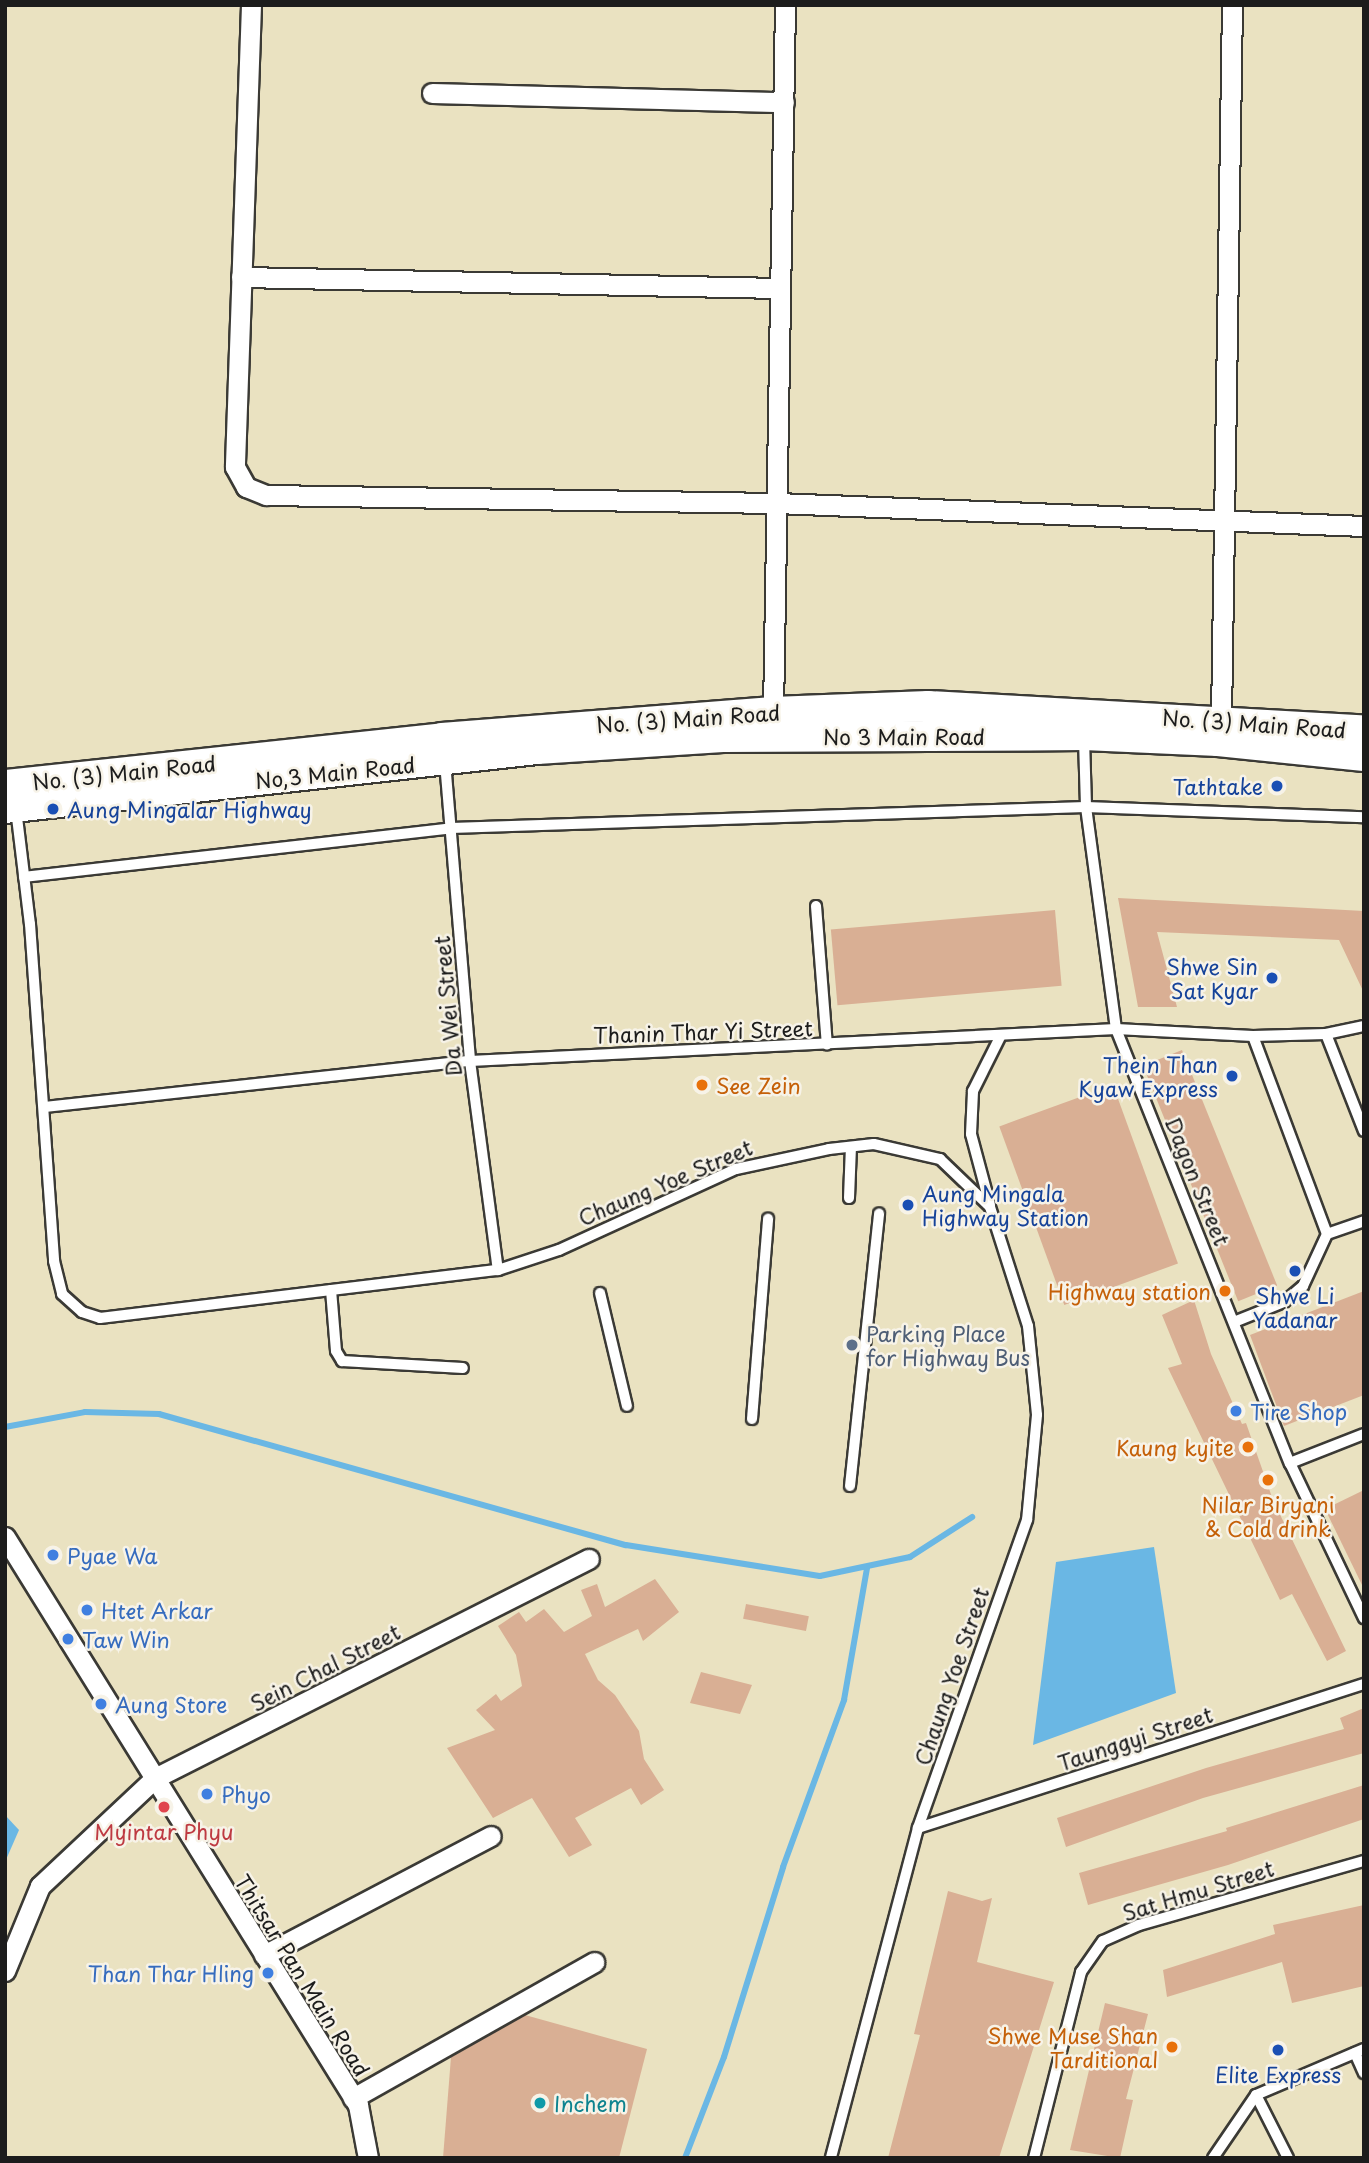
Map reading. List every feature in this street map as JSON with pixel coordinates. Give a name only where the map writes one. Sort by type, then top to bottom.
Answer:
[{"type":"main road","name":"No. (3) Main Road","points":[[773,725],[928,706],[1219,730],[1364,730]]},
{"type":"main road","name":"No 3 Main Road","points":[[444,749],[537,749],[773,725],[1084,735],[1219,730],[1364,756]]},
{"type":"main road","name":"No,3 Main Road","points":[[10,796],[444,749]]},
{"type":"street","points":[[251,5],[235,467],[246,487],[266,495],[776,503],[1364,526]]},
{"type":"street","points":[[773,725],[785,5]]},
{"type":"street","points":[[1219,730],[1226,522],[1232,5]]},
{"type":"street","points":[[432,93],[783,102]]},
{"type":"street","points":[[241,277],[780,288]]},
{"type":"street","name":"Thitsar Pan Main Road","points":[[5,1536],[353,2098],[369,2158]]},
{"type":"street","name":"Sein Chal Street","points":[[5,1971],[40,1886],[155,1778],[589,1559]]},
{"type":"street","points":[[264,1955],[491,1836]]},
{"type":"street","points":[[353,2098],[594,1962]]},
{"type":"lane","name":"Dagon Street","points":[[1084,735],[1086,807],[1116,1029],[1290,1463],[1364,1618]]},
{"type":"lane","name":"Da Wei Street","points":[[444,749],[470,1061],[498,1270]]},
{"type":"lane","name":"Chaung Yoe Street","points":[[10,796],[24,877],[45,1108],[54,1261],[62,1294],[82,1312],[100,1318],[498,1270],[559,1250],[736,1169],[762,1161],[874,1144],[940,1159],[990,1207],[1028,1326],[1037,1415],[1027,1520],[918,1828],[831,2158]]},
{"type":"lane","points":[[24,877],[451,828],[1086,807],[1364,817]]},
{"type":"lane","points":[[816,906],[827,1045]]},
{"type":"lane","name":"Thanin Thar Yi Street","points":[[45,1108],[470,1061],[1000,1037],[1116,1029],[1253,1036],[1326,1034],[1364,1026]]},
{"type":"lane","points":[[1326,1034],[1364,1131]]},
{"type":"lane","points":[[1253,1036],[1328,1234]]},
{"type":"lane","points":[[990,1207],[971,1134],[973,1091],[1000,1037]]},
{"type":"lane","points":[[849,1198],[851,1147]]},
{"type":"lane","points":[[850,1486],[880,1214]]},
{"type":"lane","points":[[752,1419],[768,1219]]},
{"type":"lane","points":[[1234,1322],[1284,1302],[1303,1286],[1328,1234],[1364,1221]]},
{"type":"lane","points":[[331,1290],[336,1351],[342,1361],[463,1368]]},
{"type":"lane","points":[[600,1293],[627,1406]]},
{"type":"lane","points":[[1290,1463],[1364,1434]]},
{"type":"lane","name":"Taunggyi Street","points":[[918,1828],[1364,1684]]},
{"type":"lane","name":"Sat Hmu Street","points":[[1034,2158],[1081,1972],[1103,1941],[1139,1925],[1364,1861]]},
{"type":"lane","points":[[1213,2158],[1256,2095],[1359,2051],[1364,2073]]},
{"type":"lane","points":[[1256,2095],[1288,2158]]},
{"type":"water","points":[[1154,1547],[1176,1693],[1033,1745],[1056,1562]]},
{"type":"water","points":[[5,1815],[19,1830],[5,1862]]},
{"type":"building","points":[[1118,898],[1364,911],[1364,993],[1339,940],[1157,932],[1177,1007],[1138,1007]]},
{"type":"building","points":[[1055,910],[1062,986],[837,1005],[831,930]]},
{"type":"building","points":[[1182,1050],[1277,1286],[1238,1301],[1143,1066]]},
{"type":"building","points":[[1113,1085],[1178,1264],[1064,1305],[999,1126]]},
{"type":"building","points":[[1364,1291],[1364,1395],[1284,1426],[1250,1335]]},
{"type":"building","points":[[1194,1300],[1211,1354],[1242,1424],[1246,1423],[1273,1500],[1346,1651],[1327,1661],[1292,1594],[1280,1600],[1168,1368],[1182,1364],[1162,1315]]},
{"type":"building","points":[[1364,1490],[1364,1589],[1325,1509]]},
{"type":"building","points":[[655,1579],[679,1612],[643,1641],[638,1629],[585,1654],[598,1680],[615,1695],[639,1731],[644,1759],[664,1790],[641,1805],[631,1788],[575,1818],[592,1845],[569,1857],[532,1798],[493,1818],[447,1748],[495,1730],[476,1710],[496,1694],[501,1701],[522,1686],[516,1655],[498,1626],[519,1612],[526,1622],[544,1609],[564,1632],[592,1616],[581,1590],[597,1584],[605,1607]]},
{"type":"building","points":[[746,1604],[809,1616],[806,1631],[743,1619]]},
{"type":"building","points":[[701,1672],[752,1685],[740,1714],[690,1703]]},
{"type":"building","points":[[1364,1708],[1364,1753],[1203,1798],[1066,1847],[1057,1818],[1206,1768],[1344,1729],[1340,1718]]},
{"type":"building","points":[[1364,1785],[1364,1819],[1228,1865],[1088,1905],[1079,1873],[1227,1831],[1226,1828]]},
{"type":"building","points":[[948,1891],[982,1901],[992,1898],[977,1962],[1054,1982],[999,2158],[888,2158],[920,2035],[914,2034]]},
{"type":"building","points":[[1364,1905],[1364,1986],[1292,2003],[1282,1962],[1167,1997],[1163,1970],[1275,1934],[1273,1925]]},
{"type":"building","points":[[1105,2003],[1148,2014],[1126,2099],[1133,2100],[1120,2158],[1070,2150]]},
{"type":"building","name":"Inchem","points":[[525,2015],[647,2049],[619,2158],[443,2158],[451,2057]]},
{"type":"waterway","points":[[5,1427],[85,1412],[159,1414],[626,1545],[820,1576],[910,1557],[972,1517]]},
{"type":"waterway","points":[[685,2158],[724,2057],[783,1867],[844,1700],[867,1568]]},
{"type":"place","name":"Tathtake","points":[[1277,786]]},
{"type":"place","name":"Aung Mingalar Highway","points":[[53,809]]},
{"type":"place","name":"Shwe Sin Sat Kyar","points":[[1272,978]]},
{"type":"place","name":"Thein Than Kyaw Express","points":[[1232,1076]]},
{"type":"place","name":"See Zein","points":[[702,1085]]},
{"type":"place","name":"Aung Mingala Highway Station","points":[[908,1205]]},
{"type":"place","name":"Shwe Li Yadanar","points":[[1295,1271]]},
{"type":"place","name":"Highway station","points":[[1225,1291]]},
{"type":"place","name":"Parking Place for Highway Bus","points":[[852,1345]]},
{"type":"place","name":"Tire Shop","points":[[1236,1411]]},
{"type":"place","name":"Kaung kyite","points":[[1248,1447]]},
{"type":"place","name":"Nilar Biryani & Cold drink","points":[[1268,1480]]},
{"type":"place","name":"Pyae Wa","points":[[53,1555]]},
{"type":"place","name":"Htet Arkar","points":[[87,1610]]},
{"type":"place","name":"Taw Win","points":[[68,1639]]},
{"type":"place","name":"Aung Store","points":[[101,1704]]},
{"type":"place","name":"Phyo","points":[[207,1794]]},
{"type":"place","name":"Myintar Phyu","points":[[164,1807]]},
{"type":"place","name":"Than Thar Hling","points":[[268,1973]]},
{"type":"place","name":"Shwe Muse Shan Tarditional","points":[[1172,2047]]},
{"type":"place","name":"Elite Express","points":[[1278,2050]]},
{"type":"place","name":"Inchem","points":[[540,2103]]}]
